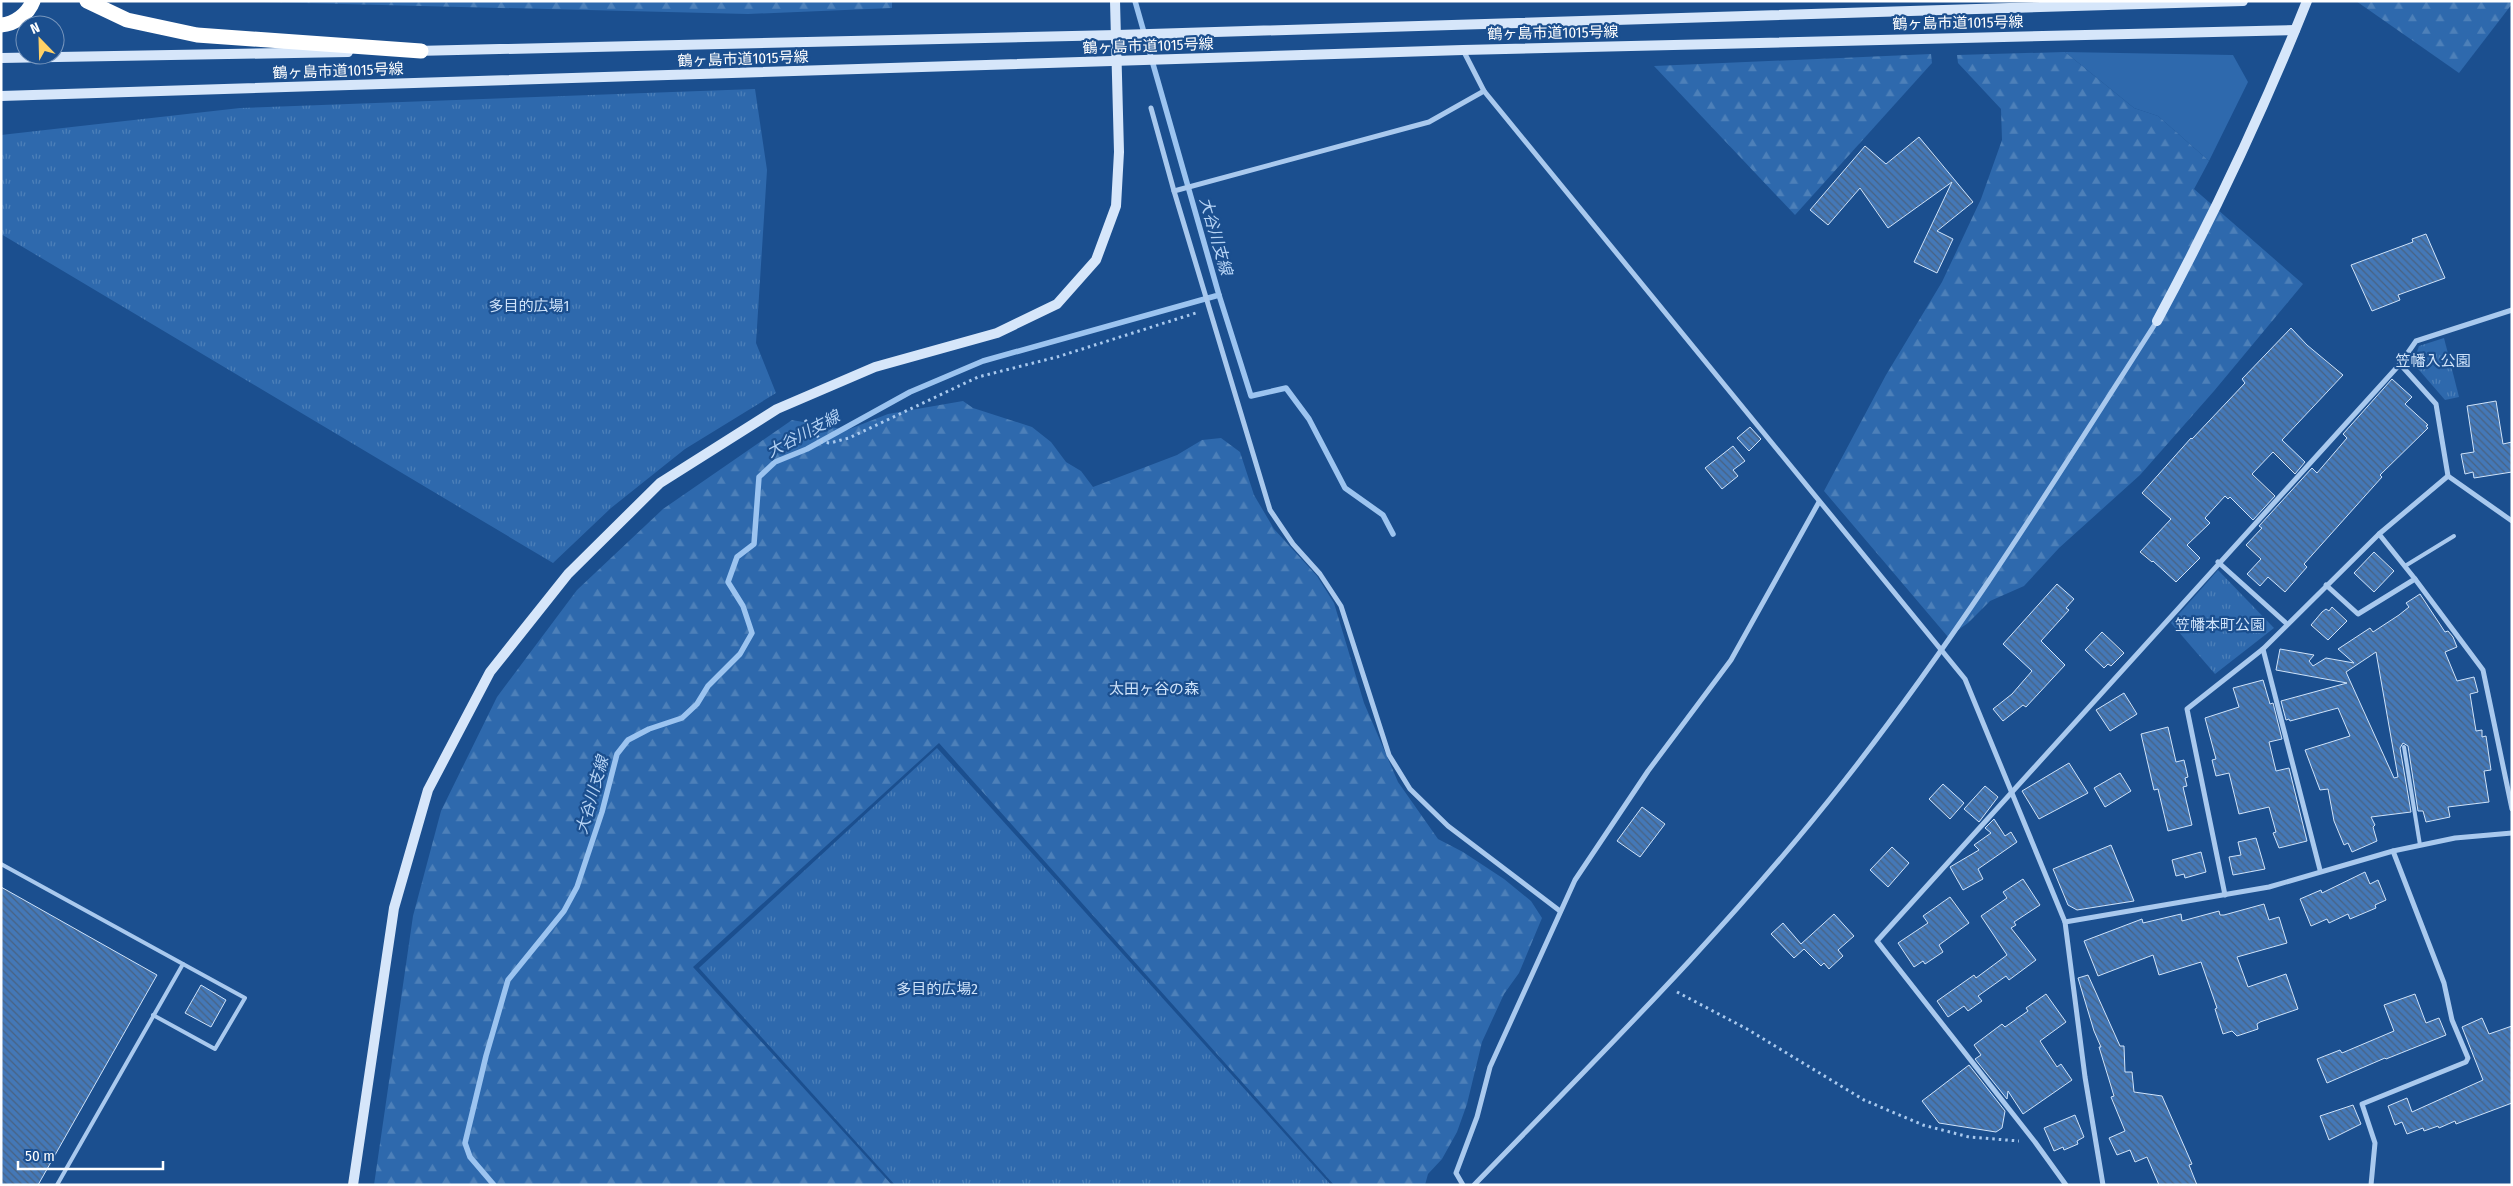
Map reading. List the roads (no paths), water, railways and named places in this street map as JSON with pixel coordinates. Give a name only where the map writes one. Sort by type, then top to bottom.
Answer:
[{"type":"highway","points":[[1,25],[8,25],[22,16],[33,1]]},
{"type":"highway","points":[[87,1],[127,20],[196,35],[421,51]]},
{"type":"street","points":[[353,1185],[394,908],[428,790],[490,672],[568,574],[660,483],[776,409],[875,367],[997,333],[1057,304],[1096,260],[1116,206],[1119,152],[1115,1]]},
{"type":"street","name":"鶴ヶ島市道1015号線","points":[[1,58],[421,51],[1117,35],[2243,1]]},
{"type":"street","points":[[1474,1185],[1667,986],[1760,884],[1845,781],[1942,651],[2033,516],[2157,321],[2220,198],[2296,30],[2307,1]]},
{"type":"street","name":"鶴ヶ島市道1015号線","points":[[1,96],[1117,63],[1463,50],[2296,30]]},
{"type":"street","points":[[1463,50],[1484,91],[1965,679],[2065,922],[2085,1077],[2103,1185]]},
{"type":"street","points":[[1174,190],[1429,122],[1484,91]]},
{"type":"street","points":[[1151,108],[1270,510],[1293,544],[1320,574],[1342,606],[1389,755],[1410,789],[1448,826],[1560,911]]},
{"type":"street","points":[[2066,1185],[2035,1142],[1877,940],[2218,562],[2400,364],[2416,341],[2512,310]]},
{"type":"street","points":[[2400,364],[2436,404],[2448,476],[2512,522]]},
{"type":"street","points":[[2225,895],[2187,709],[2263,649],[2379,534],[2448,476]]},
{"type":"street","points":[[1463,1185],[1456,1173],[1477,1117],[1490,1067],[1575,880],[1648,771],[1731,660],[1819,502]]},
{"type":"street","points":[[2379,534],[2483,670],[2512,809]]},
{"type":"street","points":[[2218,562],[2287,624]]},
{"type":"street","points":[[2326,585],[2358,614],[2415,579]]},
{"type":"street","points":[[2263,649],[2320,870]]},
{"type":"street","points":[[2065,922],[2269,887],[2320,870],[2420,845],[2456,838],[2512,833]]},
{"type":"street","points":[[2371,1185],[2375,1143],[2362,1104],[2466,1062],[2468,1058],[2452,1020],[2444,984],[2393,851]]},
{"type":"lane","points":[[2405,566],[2454,536]]},
{"type":"lane","points":[[2404,747],[2420,845]]},
{"type":"lane","points":[[1,864],[245,998],[214,1049],[153,1015]]},
{"type":"lane","points":[[57,1185],[183,964]]},
{"type":"waterway","name":"大谷川支線","points":[[494,1185],[470,1157],[465,1143],[486,1056],[508,980],[564,911],[577,887],[602,812],[617,754],[628,740],[649,729],[682,718],[697,704],[708,686],[740,654],[752,633],[743,606],[728,582],[737,557],[754,544],[759,477],[775,462],[807,449],[910,392],[983,361],[1219,295],[1135,1]]},
{"type":"waterway","points":[[1219,295],[1251,396],[1286,388],[1309,419],[1345,488],[1383,515],[1393,534]]},
{"type":"park label","name":"多目的広場1","points":[[529,306]]},
{"type":"park label","name":"笠幡入公園","points":[[2433,361]]},
{"type":"park label","name":"笠幡本町公園","points":[[2220,625]]},
{"type":"park label","name":"太田ヶ谷の森","points":[[1154,689]]},
{"type":"park label","name":"多目的広場2","points":[[937,989]]}]
